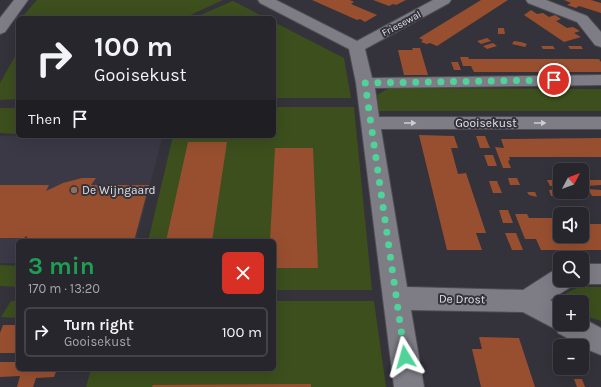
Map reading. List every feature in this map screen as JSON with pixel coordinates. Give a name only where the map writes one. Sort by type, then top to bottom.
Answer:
[{"type":"street","points":[[0,29],[21,0]]},
{"type":"street","points":[[265,0],[357,47],[365,83],[409,387]]},
{"type":"street","name":"Friesewal","points":[[357,47],[444,0]]},
{"type":"street","points":[[533,0],[582,19],[601,42]]},
{"type":"street","points":[[365,83],[601,80]]},
{"type":"street","name":"Gooisekust","points":[[371,123],[601,123]]},
{"type":"street","points":[[589,274],[601,274]]},
{"type":"street","points":[[527,300],[553,284]]},
{"type":"street","name":"De Drost","points":[[396,298],[527,300],[553,315]]},
{"type":"street","points":[[581,331],[601,342]]},
{"type":"shaded area","name":"De Wijngaard","points":[[0,136],[16,136],[16,138],[162,138],[137,239],[16,239],[16,263],[0,263]]},
{"type":"green space","points":[[37,0],[223,0],[188,16],[23,16]]},
{"type":"green space","points":[[233,1],[262,16],[198,16]]},
{"type":"green space","points":[[276,23],[344,58],[351,98],[276,98]]},
{"type":"green space","points":[[16,55],[16,99],[0,100],[0,83]]},
{"type":"green space","points":[[389,88],[601,89],[601,111],[379,111],[377,95]]},
{"type":"green space","points":[[276,107],[354,107],[372,290],[276,290],[276,239],[148,239],[173,138],[276,138]]},
{"type":"green space","points":[[0,108],[16,108],[16,134],[0,133]]},
{"type":"green space","points":[[0,265],[16,266],[16,287],[0,286]]},
{"type":"green space","points":[[579,287],[601,287],[601,321],[589,317],[589,295],[566,295],[566,293]]},
{"type":"green space","points":[[11,301],[16,301],[16,318],[1,317]]},
{"type":"green space","points":[[276,301],[374,301],[386,387],[86,387],[90,371],[276,371]]},
{"type":"building","points":[[312,0],[350,0],[354,2],[351,4],[377,15],[365,22],[360,19],[357,20]]},
{"type":"building","points":[[373,0],[406,0],[396,5],[393,4],[389,6]]},
{"type":"building","points":[[481,0],[508,0],[437,46],[430,43],[427,44],[421,42],[423,40],[419,38]]},
{"type":"building","points":[[564,0],[591,0],[601,3],[601,13],[579,6],[576,8],[567,5],[571,3]]},
{"type":"building","points":[[531,10],[537,14],[543,13],[549,17],[555,15],[561,19],[556,21],[567,28],[573,27],[580,31],[574,33],[581,37],[564,42],[524,15]]},
{"type":"building","points":[[498,28],[504,28],[505,34],[498,34]]},
{"type":"building","points":[[487,38],[491,41],[481,44],[477,41]]},
{"type":"building","points":[[514,41],[527,44],[525,47],[512,44]]},
{"type":"building","points":[[493,43],[497,46],[487,49],[483,46]]},
{"type":"building","points":[[541,46],[553,46],[555,49],[543,49]]},
{"type":"building","points":[[568,46],[581,46],[583,49],[570,49]]},
{"type":"building","points":[[412,48],[420,48],[428,75],[404,75],[398,50],[413,50]]},
{"type":"building","points":[[460,57],[468,57],[469,59],[599,59],[601,62],[601,72],[474,72],[471,66],[463,66]]},
{"type":"building","points":[[451,62],[458,62],[461,70],[454,70]]},
{"type":"building","points":[[419,135],[454,136],[458,148],[451,148],[458,174],[466,173],[486,233],[476,233],[482,250],[447,250]]},
{"type":"building","points":[[476,136],[485,136],[490,148],[480,148]]},
{"type":"building","points":[[601,138],[601,157],[509,157],[510,160],[508,161],[511,168],[503,168],[495,147],[504,148],[501,139]]},
{"type":"building","points":[[188,142],[227,142],[212,239],[166,239]]},
{"type":"building","points":[[275,148],[313,148],[318,268],[276,268],[276,239],[270,239]]},
{"type":"building","points":[[484,155],[493,155],[497,166],[488,166]]},
{"type":"building","points":[[82,178],[96,178],[91,185],[149,185],[135,239],[28,239],[26,236],[24,238],[0,238],[0,185],[49,185],[46,191],[63,183]]},
{"type":"building","points":[[508,178],[517,178],[520,185],[510,185]]},
{"type":"building","points":[[547,180],[553,180],[553,186],[550,186]]},
{"type":"building","points":[[589,180],[601,180],[601,185],[589,186]]},
{"type":"building","points":[[489,181],[497,181],[502,193],[493,193]]},
{"type":"building","points":[[589,189],[601,190],[601,196],[592,196]]},
{"type":"building","points":[[549,190],[553,190],[553,196],[551,196]]},
{"type":"building","points":[[527,192],[535,192],[537,197],[529,195]]},
{"type":"building","points":[[499,210],[508,210],[513,223],[503,223]]},
{"type":"building","points":[[515,214],[527,214],[529,218],[553,218],[553,243],[589,243],[589,224],[601,224],[601,250],[541,250],[536,239],[525,239]]},
{"type":"building","points":[[505,233],[516,233],[523,250],[512,250]]},
{"type":"building","points":[[3,325],[16,325],[16,353],[0,353],[0,333]]},
{"type":"building","points":[[479,337],[519,338],[535,387],[481,387],[472,349],[482,349]]},
{"type":"building","points":[[0,362],[16,362],[16,371],[56,371],[54,377],[36,378],[33,387],[17,387],[20,376],[0,377]]},
{"type":"building","points":[[574,379],[582,379],[585,387],[577,387]]},
{"type":"building","points":[[311,384],[311,387],[152,387],[153,385]]},
{"type":"place","name":"De Wijngaard","points":[[74,190]]},
{"type":"route","points":[[405,357],[365,83],[554,80]]}]
